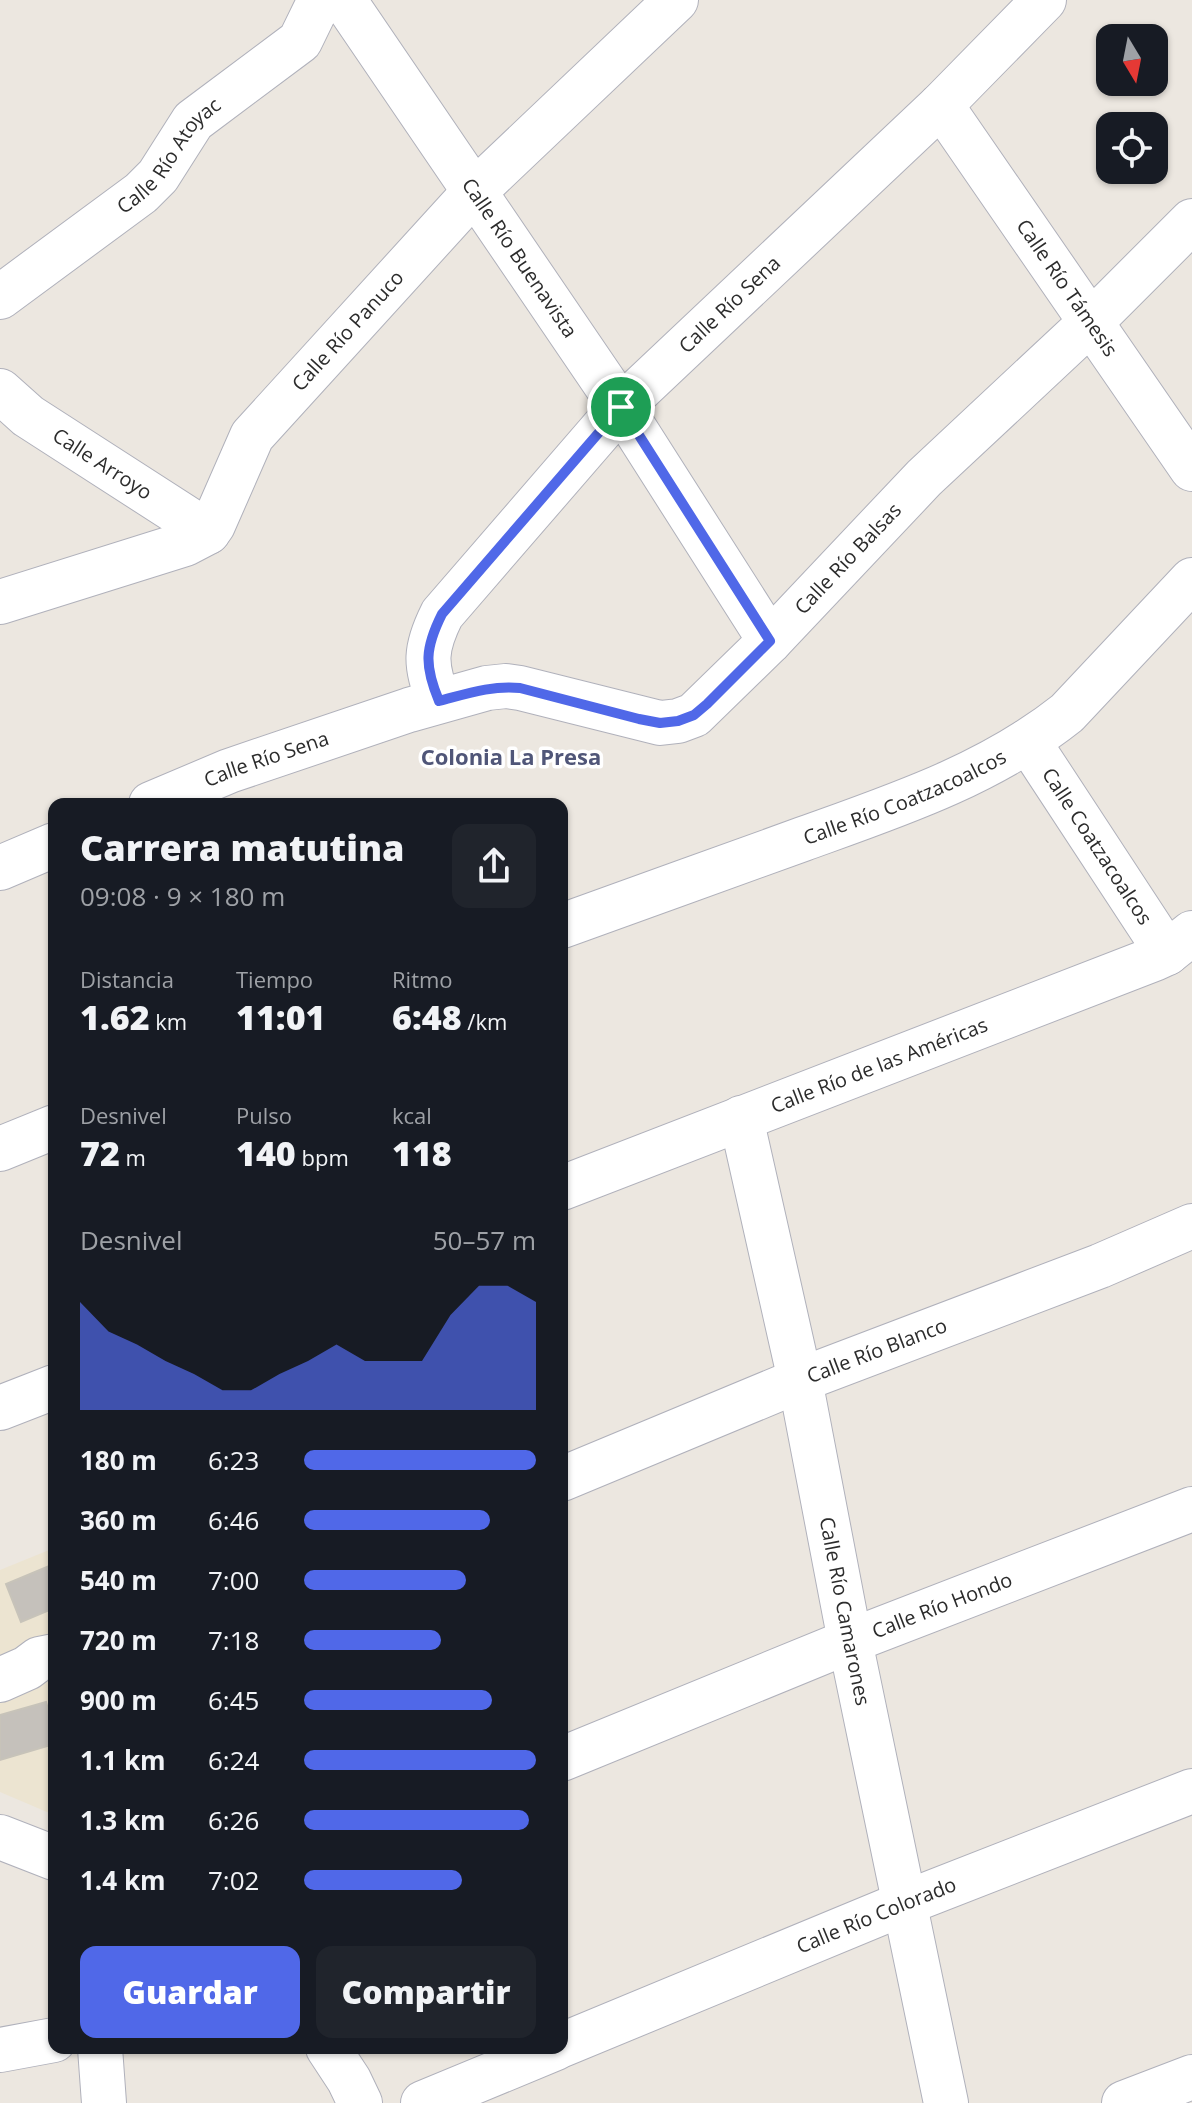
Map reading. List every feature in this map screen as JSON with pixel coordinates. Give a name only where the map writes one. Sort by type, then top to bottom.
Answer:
[{"type":"street","name":"Calle Río Atoyac","points":[[0,297],[141,193],[158,176],[193,121],[300,41],[320,0]]},
{"type":"street","name":"Calle Río Buenavista","points":[[344,0],[621,407],[770,641]]},
{"type":"street","name":"Calle Río Panuco","points":[[208,532],[252,436],[475,191],[676,0]]},
{"type":"street","name":"Calle Río Sena","points":[[165,798],[229,771],[439,701],[432,686],[428,649],[442,614],[621,407],[941,105],[1044,0]]},
{"type":"street","name":"Calle Río Támesis","points":[[941,105],[1192,469]]},
{"type":"street","name":"Calle Río Balsas","points":[[439,701],[506,686],[660,723],[694,715],[770,641],[924,478],[1091,322],[1192,221]]},
{"type":"street","name":"Calle Arroyo","points":[[0,391],[28,416],[208,532]]},
{"type":"street","points":[[0,602],[185,544],[208,532]]},
{"type":"street","name":"Calle Río Coatzacoalcos","points":[[568,924],[905,802],[992,762],[1028,741],[1087,694],[1192,580]]},
{"type":"street","name":"Calle Coatzacoalcos","points":[[1028,741],[1180,943]]},
{"type":"street","points":[[0,868],[48,848]]},
{"type":"street","name":"Calle Río de las Américas","points":[[568,1186],[1180,943]]},
{"type":"street","name":"Calle Río Camarones","points":[[741,1118],[800,1380],[850,1641],[946,2103]]},
{"type":"street","points":[[0,1149],[48,1129]]},
{"type":"street","name":"Calle Río Blanco","points":[[568,1477],[800,1380],[1100,1266],[1192,1226]]},
{"type":"street","points":[[0,1408],[48,1389]]},
{"type":"street","name":"Calle Río Hondo","points":[[568,1757],[850,1641],[1192,1509]]},
{"type":"street","points":[[0,1680],[48,1657]]},
{"type":"street","name":"Calle Río Colorado","points":[[568,2043],[905,1903],[1192,1791]]},
{"type":"street","points":[[0,1837],[48,1856]]},
{"type":"street","points":[[0,2050],[48,2041]]},
{"type":"street","points":[[100,2054],[104,2103]]},
{"type":"street","points":[[332,2054],[360,2103]]},
{"type":"street","points":[[423,2103],[541,2054]]},
{"type":"street","points":[[1124,2103],[1192,2077]]},
{"type":"shaded area","points":[[48,1550],[48,1812],[0,1792],[0,1570]]},
{"type":"building","points":[[48,1566],[48,1611],[21,1622],[6,1584]]},
{"type":"building","points":[[46,1702],[48,1746],[0,1760],[0,1715]]},
{"type":"district","name":"Colonia La Presa","points":[[511,757]]},
{"type":"route","points":[[621,407],[770,641],[707,704],[694,715],[678,721],[660,723],[639,719],[506,686],[439,701],[432,686],[428,649],[442,614],[621,407]]}]
